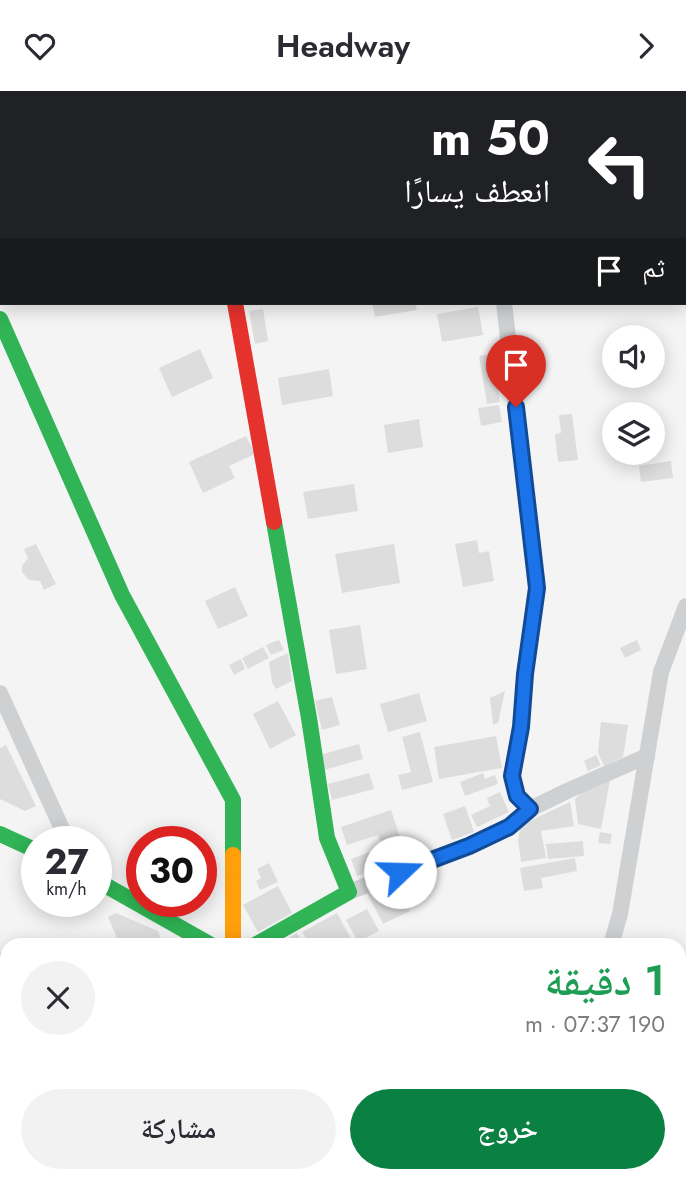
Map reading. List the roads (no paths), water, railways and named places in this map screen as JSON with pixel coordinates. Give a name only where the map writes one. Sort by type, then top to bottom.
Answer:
[{"type":"street","points":[[234,305],[309,718],[327,838],[349,892]]},
{"type":"street","points":[[504,305],[537,588],[521,727],[512,776],[517,796],[530,809]]},
{"type":"street","points":[[0,319],[121,595],[233,800],[233,938]]},
{"type":"street","points":[[613,938],[620,914],[661,672],[686,606]]},
{"type":"street","points":[[0,693],[61,826]]},
{"type":"street","points":[[267,938],[349,892],[469,846],[509,827],[530,809],[567,790],[647,756]]},
{"type":"street","points":[[0,834],[21,844]]},
{"type":"street","points":[[112,889],[199,938]]}]
